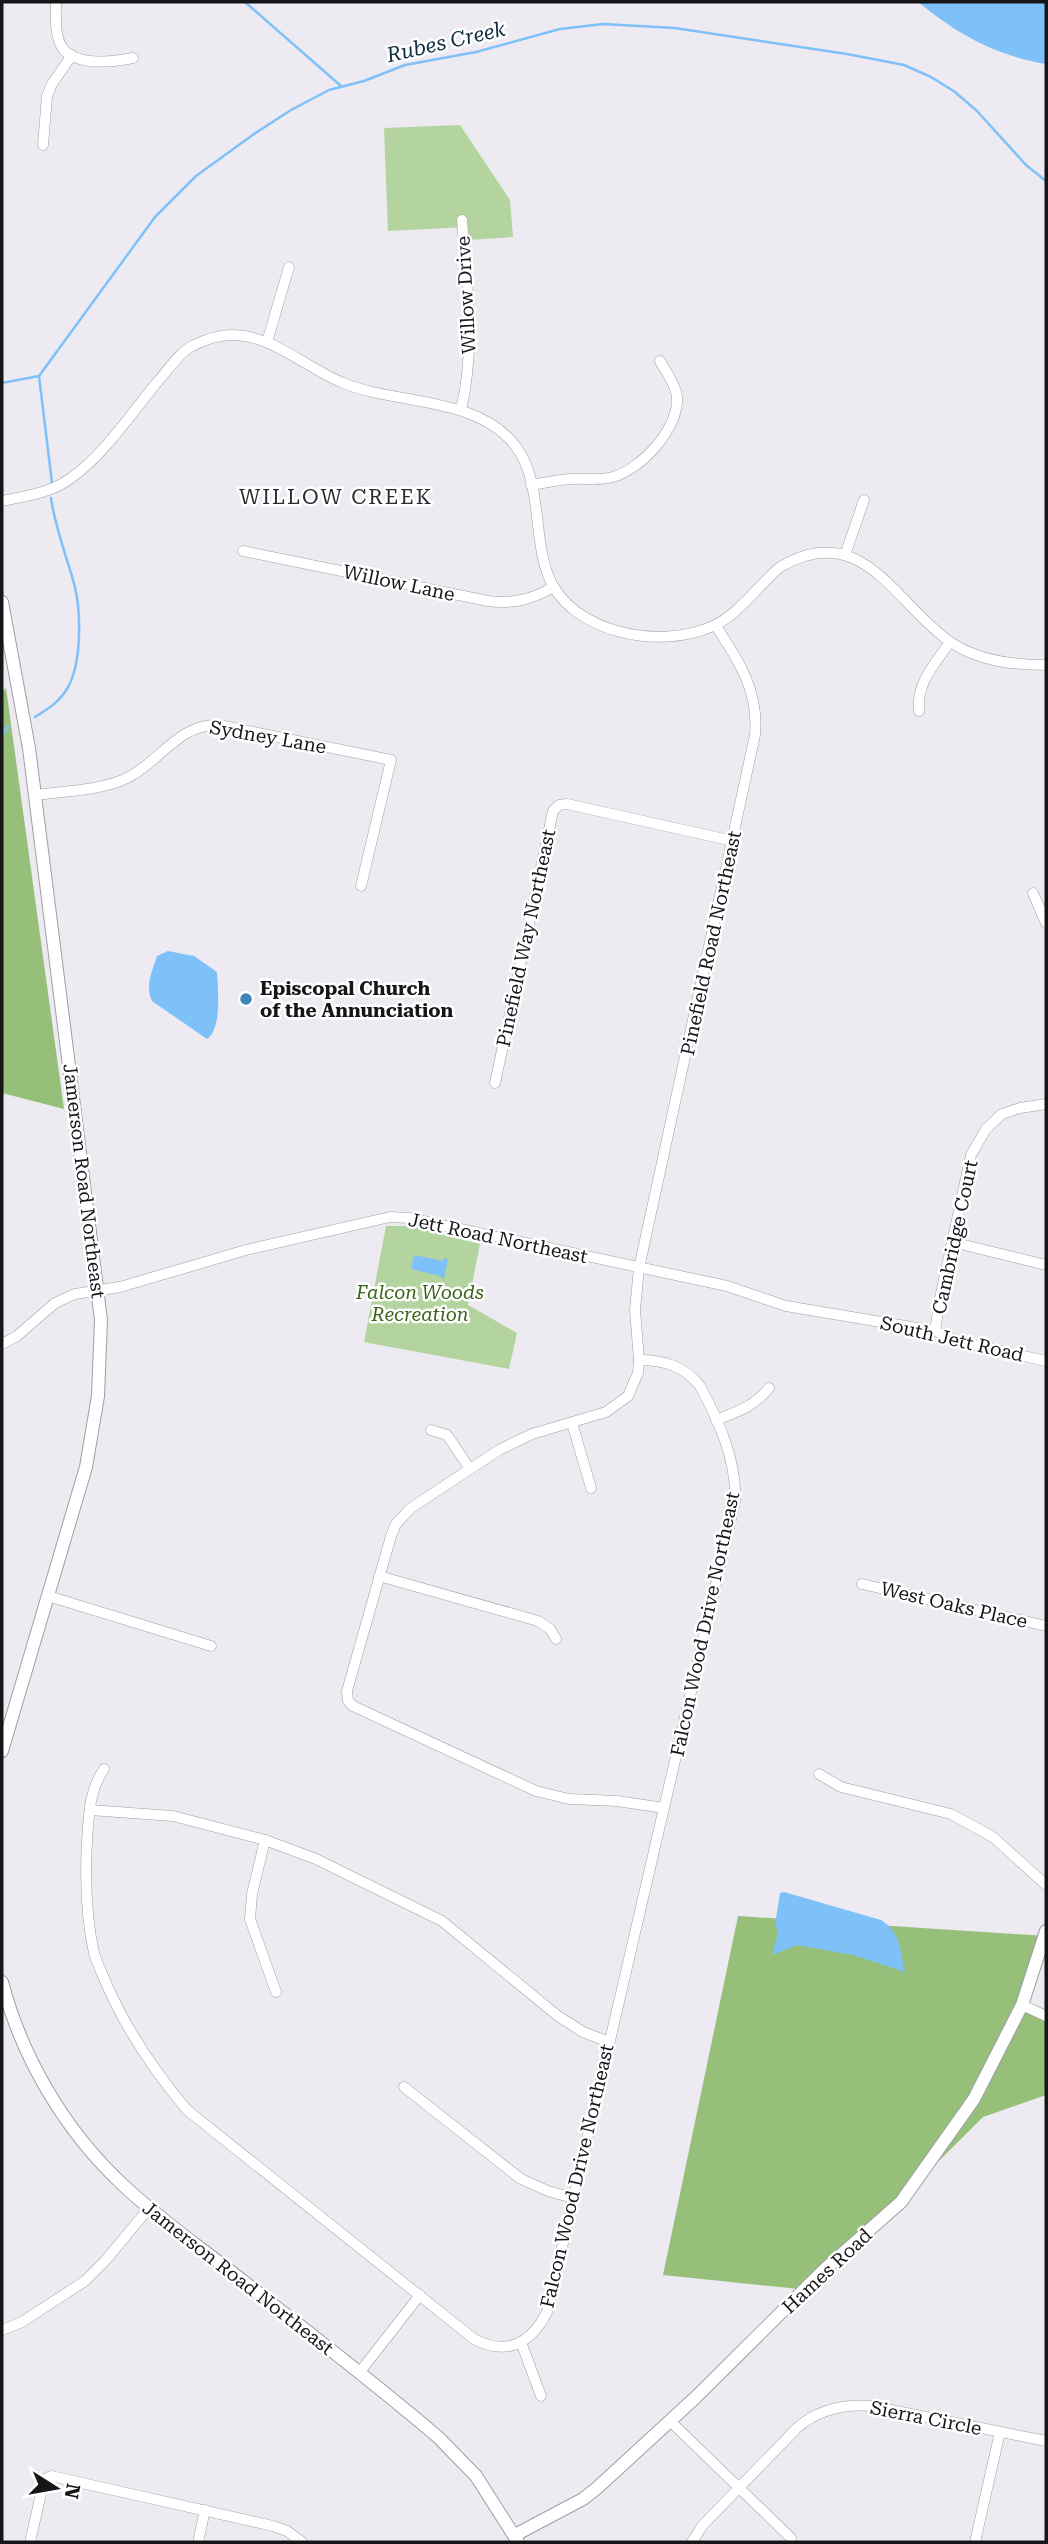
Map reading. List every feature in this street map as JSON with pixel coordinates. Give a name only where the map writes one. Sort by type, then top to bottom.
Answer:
[{"type":"street","points":[[56,2],[59,38],[64,49],[72,55],[108,64],[133,58]]},
{"type":"street","points":[[43,145],[47,96],[51,84],[72,55]]},
{"type":"street","name":"Willow Drive","points":[[461,410],[469,373],[471,336],[463,220]]},
{"type":"street","points":[[267,342],[289,267]]},
{"type":"street","points":[[2,501],[51,489],[88,466],[172,364],[191,346],[228,335],[248,337],[267,342],[324,375],[351,386],[461,410],[488,421],[509,438],[524,460],[543,557],[553,587],[582,616],[612,629],[673,636],[716,626],[780,567],[792,560],[815,555],[845,555],[877,571],[950,642],[995,661],[1046,664]]},
{"type":"street","points":[[531,485],[570,479],[611,478],[622,474],[652,451],[667,433],[677,406],[673,384],[660,362]]},
{"type":"street","points":[[845,555],[864,500]]},
{"type":"street","name":"Willow Lane","points":[[243,551],[505,603],[526,600],[553,587]]},
{"type":"street","name":"Jamerson Road Northeast","points":[[2,602],[4,629],[29,748],[99,1289],[101,1358],[94,1426],[77,1503],[2,1751]]},
{"type":"street","name":"Pinefield Road Northeast","points":[[639,1360],[635,1310],[639,1268],[755,735],[756,708],[745,671],[716,626]]},
{"type":"street","points":[[919,711],[920,686],[950,642]]},
{"type":"street","name":"Sydney Lane","points":[[35,795],[101,786],[126,779],[146,766],[178,738],[205,724],[391,760],[361,886]]},
{"type":"street","name":"Pinefield Way Northeast","points":[[495,1083],[553,811],[559,805],[567,804],[733,841]]},
{"type":"street","points":[[1035,897],[1046,923]]},
{"type":"street","name":"Cambridge Court","points":[[935,1331],[971,1155],[986,1129],[1002,1114],[1046,1104]]},
{"type":"street","name":"Jett Road Northeast","points":[[2,1344],[17,1336],[39,1315],[64,1298],[120,1287],[246,1250],[390,1217],[409,1218],[727,1286],[786,1306],[858,1318]]},
{"type":"street","points":[[952,1242],[1046,1265]]},
{"type":"street","name":"South Jett Road","points":[[858,1318],[935,1331],[961,1342],[1046,1361]]},
{"type":"street","points":[[639,1360],[634,1386],[622,1402],[606,1412],[515,1441],[402,1516],[391,1536],[347,1691],[348,1701],[354,1706],[536,1791],[569,1799],[617,1801],[664,1808]]},
{"type":"street","name":"Falcon Wood Drive Northeast","points":[[521,2342],[536,2330],[547,2312],[735,1502],[735,1475],[716,1420],[699,1386],[692,1376],[670,1364],[639,1360]]},
{"type":"street","points":[[716,1420],[745,1409],[758,1401],[769,1388]]},
{"type":"street","points":[[572,1423],[591,1488]]},
{"type":"street","points":[[431,1430],[447,1435],[470,1469]]},
{"type":"street","points":[[380,1576],[538,1621],[551,1629],[556,1639]]},
{"type":"street","name":"West Oaks Place","points":[[862,1584],[1046,1626]]},
{"type":"street","points":[[48,1595],[211,1646]]},
{"type":"street","points":[[104,1769],[92,1792],[86,1863],[86,1896],[94,1955],[129,2028],[165,2084],[187,2110],[481,2343],[505,2347],[521,2342],[541,2396]]},
{"type":"street","points":[[819,1774],[841,1787],[951,1814],[993,1837],[1046,1885]]},
{"type":"street","points":[[90,1810],[173,1816],[265,1840],[316,1859],[442,1921],[558,2016],[583,2032],[609,2042]]},
{"type":"street","points":[[265,1840],[252,1894],[250,1919],[276,1992]]},
{"type":"street","name":"Hames Road","points":[[516,2539],[583,2499],[670,2421],[825,2269],[901,2203],[974,2099],[1022,2005],[1046,1931]]},
{"type":"street","name":"Jamerson Road Northeast","points":[[2,1982],[20,2034],[56,2108],[94,2155],[149,2208],[439,2438],[476,2476],[516,2539]]},
{"type":"street","points":[[1022,2005],[1046,2016]]},
{"type":"street","points":[[404,2087],[521,2179],[535,2187],[573,2198]]},
{"type":"street","points":[[2,2330],[22,2322],[85,2281],[149,2208]]},
{"type":"street","points":[[359,2373],[420,2295]]},
{"type":"street","name":"Sierra Circle","points":[[692,2542],[702,2526],[805,2422],[839,2407],[872,2406],[1046,2441]]},
{"type":"street","points":[[670,2421],[791,2538]]},
{"type":"street","points":[[975,2542],[1000,2432]]},
{"type":"street","points":[[30,2542],[43,2485],[45,2479],[51,2476],[273,2526],[287,2531],[302,2542]]},
{"type":"street","points":[[198,2542],[205,2510]]},
{"type":"green space","points":[[460,125],[510,200],[513,237],[469,240],[467,227],[388,231],[384,128]]},
{"type":"green space","points":[[6,688],[64,1109],[2,1093],[2,692]]},
{"type":"green space","name":"Falcon Woods Recreation","points":[[386,1226],[414,1226],[480,1244],[468,1305],[517,1333],[509,1369],[364,1342]]},
{"type":"green space","points":[[738,1916],[1046,1936],[1024,2007],[1046,2016],[1046,2095],[983,2117],[809,2290],[663,2275]]},
{"type":"water","points":[[918,2],[1046,2],[1046,64],[1010,55],[978,42],[947,24]]},
{"type":"water","points":[[168,951],[194,956],[217,972],[217,1018],[212,1034],[207,1039],[152,1001],[149,984],[153,968],[157,956]]},
{"type":"water","points":[[414,1255],[443,1261],[444,1258],[448,1259],[444,1279],[411,1269]]},
{"type":"water","points":[[780,1893],[881,1920],[896,1936],[905,1972],[853,1955],[797,1945],[772,1955],[778,1933],[775,1925]]},
{"type":"waterway","points":[[245,2],[341,86]]},
{"type":"waterway","name":"Rubes Creek","points":[[52,483],[39,376],[155,217],[196,176],[291,110],[329,90],[364,81],[405,65],[476,52],[560,29],[603,24],[675,28],[847,54],[904,65],[955,92],[977,111],[1026,165],[1046,181]]},
{"type":"waterway","points":[[2,383],[39,376]]},
{"type":"waterway","name":"Rubes Creek","points":[[35,717],[49,708],[67,689],[78,653],[75,587],[51,498]]},
{"type":"waterway","name":"Rubes Creek","points":[[2,736],[8,726]]},
{"type":"place","name":"Episcopal Church of the Annunciation","points":[[246,999]]},
{"type":"district","name":"WILLOW CREEK","points":[[336,497]]}]
